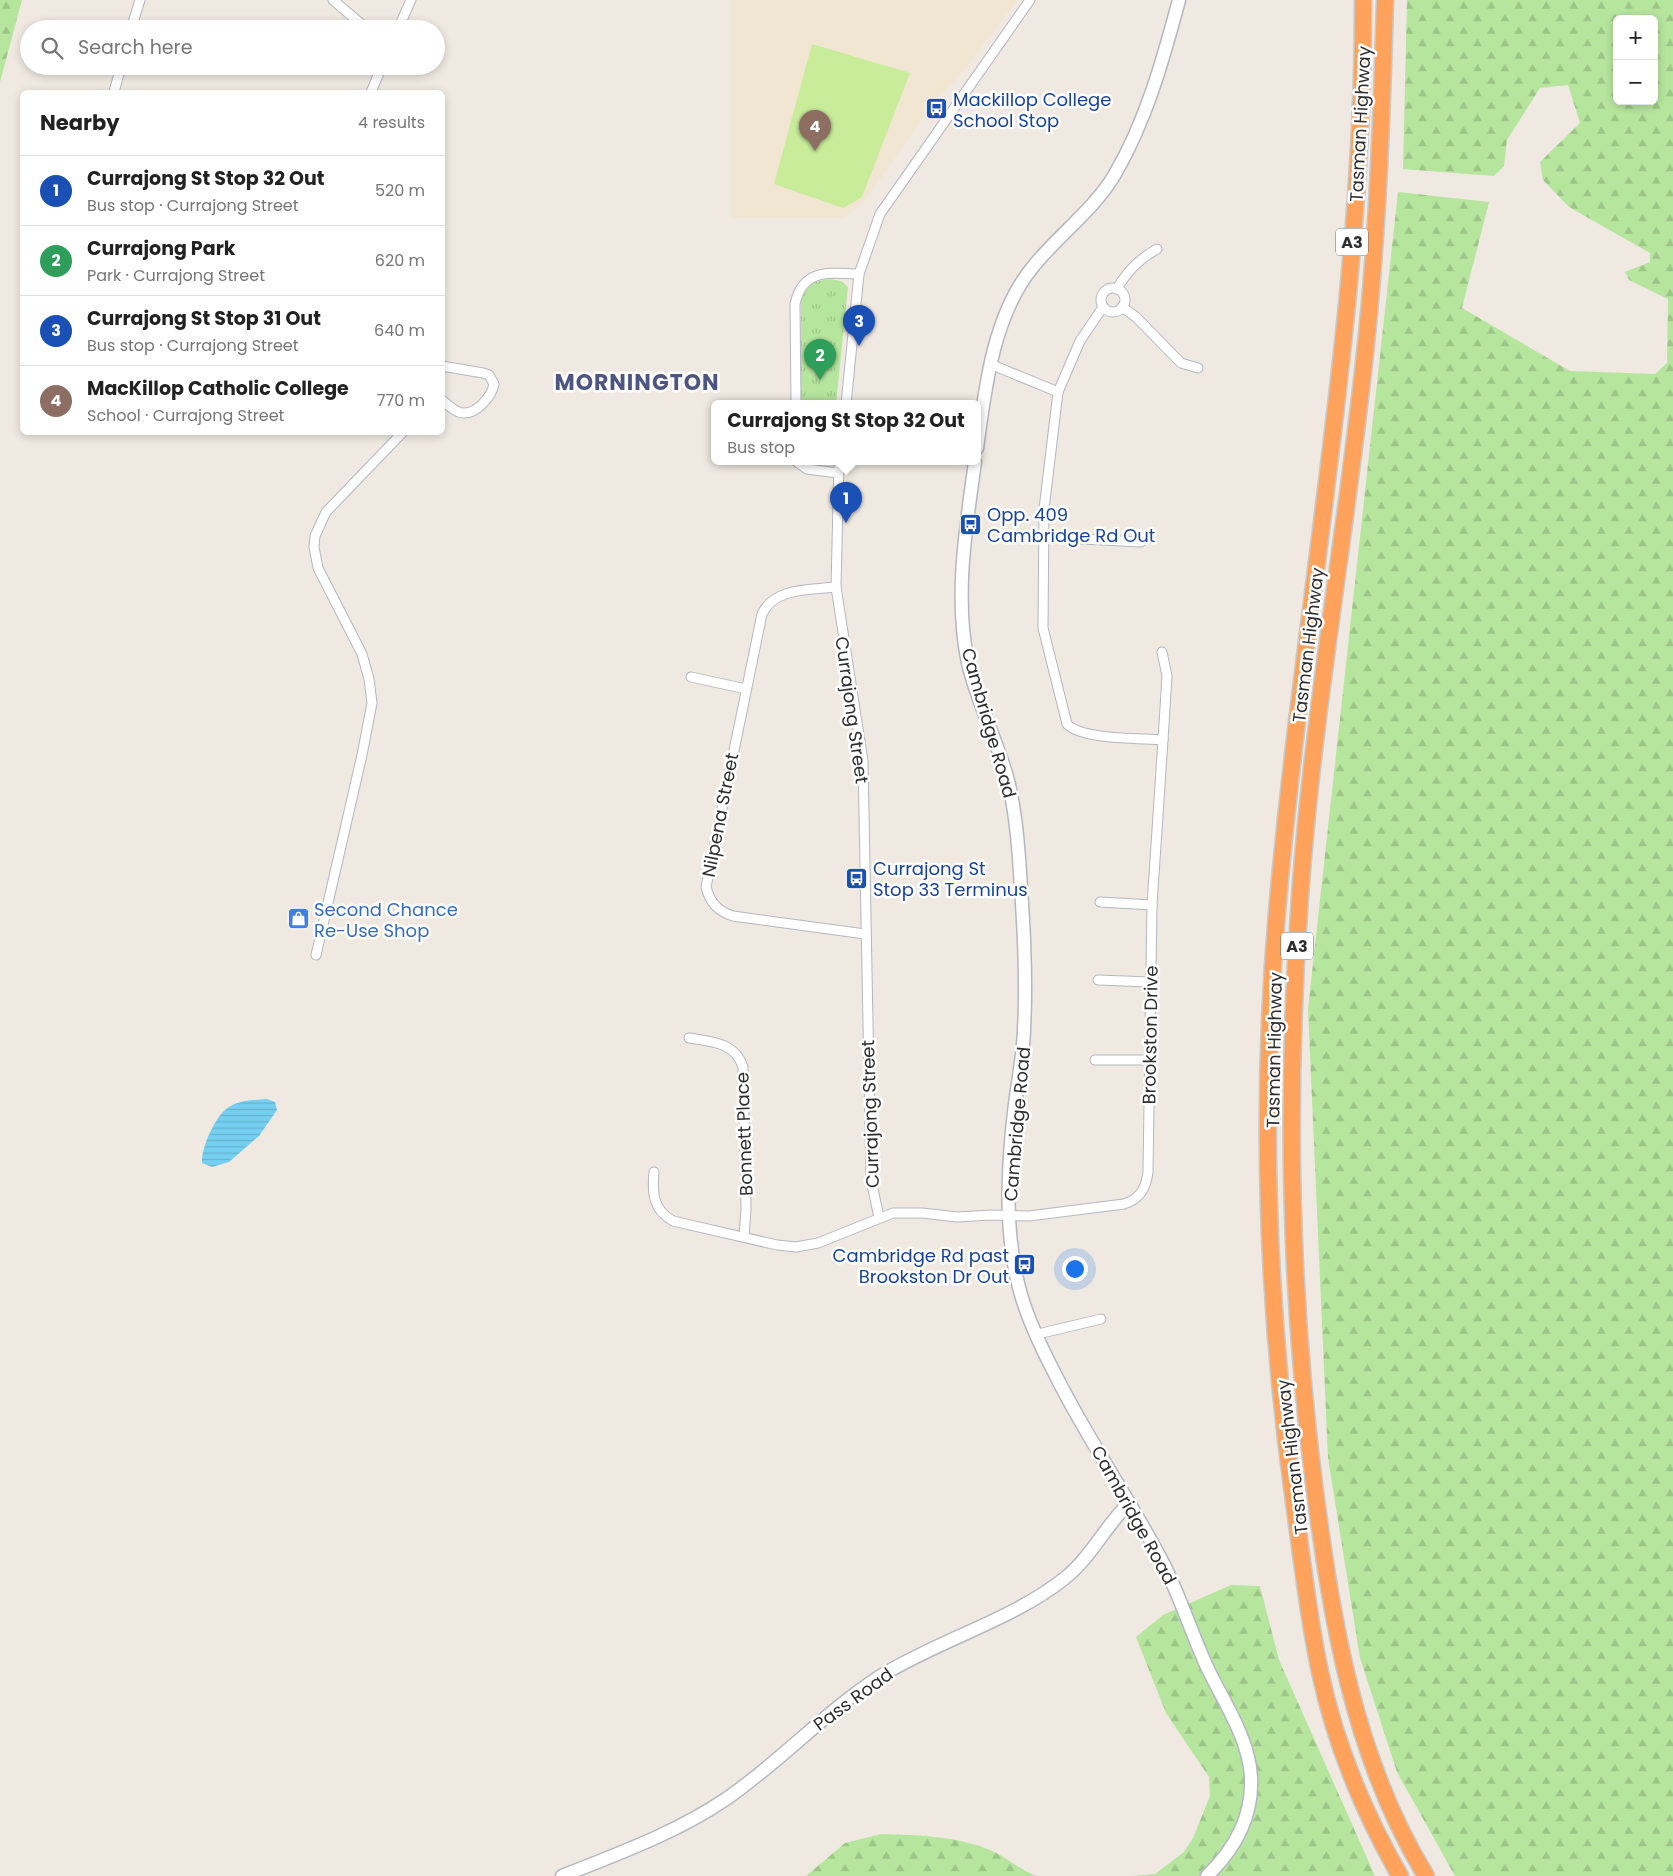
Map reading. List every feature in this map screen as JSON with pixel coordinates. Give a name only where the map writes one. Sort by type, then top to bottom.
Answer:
[{"type":"highway","name":"Tasman Highway","points":[[1363,0],[1360,140],[1350,274],[1339,383],[1284,832],[1276,918],[1270,1038],[1269,1135],[1272,1264],[1279,1368],[1289,1471],[1320,1674],[1352,1778],[1378,1835],[1400,1876]]},
{"type":"highway","name":"Tasman Highway","points":[[1385,0],[1382,108],[1367,334],[1318,725],[1299,909],[1293,1003],[1294,1237],[1303,1396],[1330,1597],[1342,1663],[1353,1707],[1372,1766],[1403,1835],[1426,1876]]},
{"type":"main road","points":[[981,411],[990,364],[1001,328],[1018,289],[1030,270],[1098,198],[1114,175],[1148,105],[1179,0]]},
{"type":"main road","name":"Cambridge Road","points":[[975,465],[961,578],[962,625],[968,663],[977,695],[1007,777],[1015,819],[1022,898],[1025,978],[1024,1032],[1014,1113],[1010,1215],[1014,1258],[1022,1298],[1055,1374],[1163,1562],[1206,1664],[1241,1737],[1250,1762],[1251,1797],[1242,1831],[1223,1860],[1207,1876]]},
{"type":"main road","name":"Pass Road","points":[[562,1876],[639,1845],[693,1819],[751,1781],[831,1712],[878,1678],[901,1664],[1026,1603],[1064,1579],[1087,1558],[1111,1521],[1128,1504]]},
{"type":"street","points":[[134,20],[140,0]]},
{"type":"street","points":[[333,0],[356,20]]},
{"type":"street","points":[[402,20],[410,0]]},
{"type":"street","points":[[846,400],[859,274],[872,232],[893,193],[1018,20],[1030,0]]},
{"type":"street","points":[[115,90],[119,75]]},
{"type":"street","points":[[372,90],[378,75]]},
{"type":"street","points":[[1117,289],[1123,279],[1146,256],[1157,249]]},
{"type":"street","points":[[796,400],[795,304],[800,288],[807,279],[818,275],[859,274]]},
{"type":"street","points":[[1110,288],[1117,289],[1124,297],[1122,307],[1113,312],[1103,307],[1101,300],[1103,293],[1110,288]]},
{"type":"street","points":[[1103,307],[1080,341],[1058,392],[1042,537],[1043,628],[1067,724],[1072,729],[1088,734],[1163,740]]},
{"type":"street","points":[[1122,307],[1136,317],[1181,363],[1198,368]]},
{"type":"street","points":[[990,364],[1058,392]]},
{"type":"street","points":[[445,367],[489,375],[494,384],[491,393],[477,409],[470,412],[458,412],[445,402]]},
{"type":"street","points":[[316,955],[360,764],[372,703],[370,679],[362,654],[318,568],[314,547],[315,536],[326,512],[399,435]]},
{"type":"street","points":[[801,465],[807,469],[838,473]]},
{"type":"street","name":"Currajong Street","points":[[839,465],[836,587],[863,761],[871,1180],[879,1217]]},
{"type":"street","points":[[1042,537],[1142,542]]},
{"type":"street","name":"Nilpena Street","points":[[836,587],[786,593],[769,602],[762,614],[707,879],[710,898],[717,909],[732,916],[865,934]]},
{"type":"street","name":"Brookston Drive","points":[[654,1172],[653,1187],[656,1205],[666,1217],[680,1223],[787,1246],[807,1245],[828,1239],[879,1217],[908,1212],[957,1217],[1029,1216],[1124,1204],[1131,1202],[1142,1191],[1148,1172],[1152,904],[1167,676],[1162,652]]},
{"type":"street","points":[[691,677],[746,689]]},
{"type":"street","points":[[1100,902],[1152,904]]},
{"type":"street","points":[[1098,980],[1150,982]]},
{"type":"street","name":"Bonnett Place","points":[[689,1038],[725,1044],[736,1052],[743,1067],[746,1209],[744,1237]]},
{"type":"street","points":[[1095,1060],[1149,1060]]},
{"type":"street","points":[[1038,1334],[1102,1319]]},
{"type":"shaded area","points":[[731,0],[1017,0],[962,73],[935,101],[864,202],[843,218],[731,218]]},
{"type":"green space","points":[[0,0],[22,0],[0,82]]},
{"type":"green space","points":[[1407,0],[1673,0],[1673,1876],[1455,1876],[1397,1772],[1360,1658],[1328,1458],[1308,1009],[1398,192],[1489,202],[1462,308],[1570,371],[1655,374],[1667,363],[1668,299],[1629,280],[1625,272],[1650,262],[1650,253],[1569,207],[1543,180],[1540,162],[1580,123],[1568,85],[1540,88],[1507,140],[1504,166],[1494,176],[1403,169]]},
{"type":"green space","points":[[812,44],[910,73],[862,197],[843,208],[774,184]]},
{"type":"green space","points":[[830,279],[841,281],[848,287],[836,400],[801,400],[801,300],[809,287],[820,281]]},
{"type":"green space","points":[[1231,1585],[1260,1586],[1279,1660],[1375,1876],[1133,1876],[1155,1874],[1184,1852],[1193,1838],[1210,1796],[1209,1777],[1166,1713],[1136,1637],[1163,1615]]},
{"type":"green space","points":[[881,1834],[950,1839],[977,1845],[1002,1856],[1037,1876],[806,1876],[845,1843]]},
{"type":"water","points":[[267,1099],[275,1102],[277,1110],[259,1136],[229,1162],[212,1167],[202,1163],[204,1149],[210,1132],[224,1111],[238,1103]]},
{"type":"place","name":"Mackillop College School Stop","points":[[937,109]]},
{"type":"place","name":"MacKillop Catholic College","points":[[815,151]]},
{"type":"place","name":"Currajong St Stop 31 Out","points":[[859,346]]},
{"type":"place","name":"Currajong Park","points":[[820,380]]},
{"type":"place","name":"Currajong St Stop 32 Out","points":[[846,523]]},
{"type":"place","name":"Opp. 409 Cambridge Rd Out","points":[[971,524]]},
{"type":"place","name":"Currajong St Stop 33 Terminus","points":[[857,878]]},
{"type":"place","name":"Second Chance Re-Use Shop","points":[[298,919]]},
{"type":"place","name":"Cambridge Rd past Brookston Dr Out","points":[[1025,1265]]},
{"type":"district","name":"MORNINGTON","points":[[637,382]]}]
